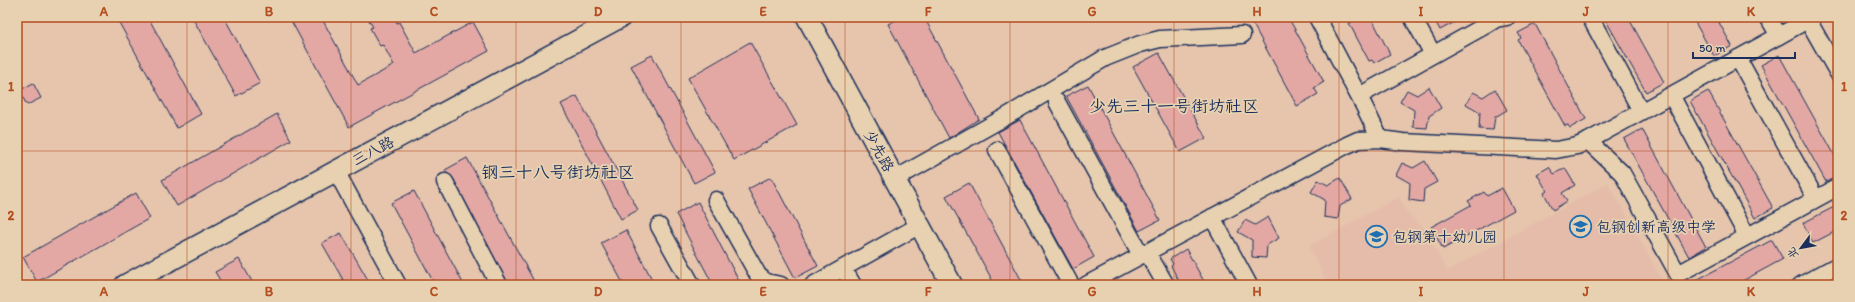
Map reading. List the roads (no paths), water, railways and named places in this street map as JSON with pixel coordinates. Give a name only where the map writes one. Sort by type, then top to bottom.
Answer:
[{"type":"main road","name":"三八路","points":[[125,285],[621,17]]},
{"type":"main road","name":"少先路","points":[[807,17],[952,285]]},
{"type":"street","points":[[1317,17],[1380,139]]},
{"type":"street","points":[[1412,17],[1434,54]]},
{"type":"street","points":[[1590,17],[1641,111]]},
{"type":"street","points":[[1768,17],[1779,36]]},
{"type":"street","points":[[1359,96],[1498,18]]},
{"type":"street","points":[[1087,285],[1144,253],[1358,140],[1380,139],[1403,142],[1556,150],[1577,146],[1810,18],[1838,73]]},
{"type":"street","points":[[895,179],[1007,116],[1105,58],[1140,44],[1173,37],[1242,35]]},
{"type":"street","points":[[1738,58],[1816,199]]},
{"type":"street","points":[[1671,95],[1747,236]]},
{"type":"street","points":[[1057,102],[1144,253],[1166,285]]},
{"type":"street","points":[[1588,140],[1622,173],[1678,274],[1838,187]]},
{"type":"street","points":[[997,150],[1071,285]]},
{"type":"street","points":[[336,171],[398,285]]},
{"type":"street","points":[[445,182],[499,285]]},
{"type":"street","points":[[716,200],[758,275],[766,282],[780,285]]},
{"type":"street","points":[[1212,217],[1249,285]]},
{"type":"street","points":[[813,285],[920,225]]},
{"type":"street","points":[[659,226],[692,285]]},
{"type":"street","points":[[1801,285],[1838,265]]},
{"type":"street","points":[[843,268],[853,285]]},
{"type":"place","name":"包钢创新高级中学","points":[[1580,227]]},
{"type":"place","name":"包钢第十幼儿园","points":[[1377,237]]},
{"type":"district","name":"少先三十一号街坊社区","points":[[1174,106]]},
{"type":"district","name":"钢三十八号街坊社区","points":[[558,172]]}]
